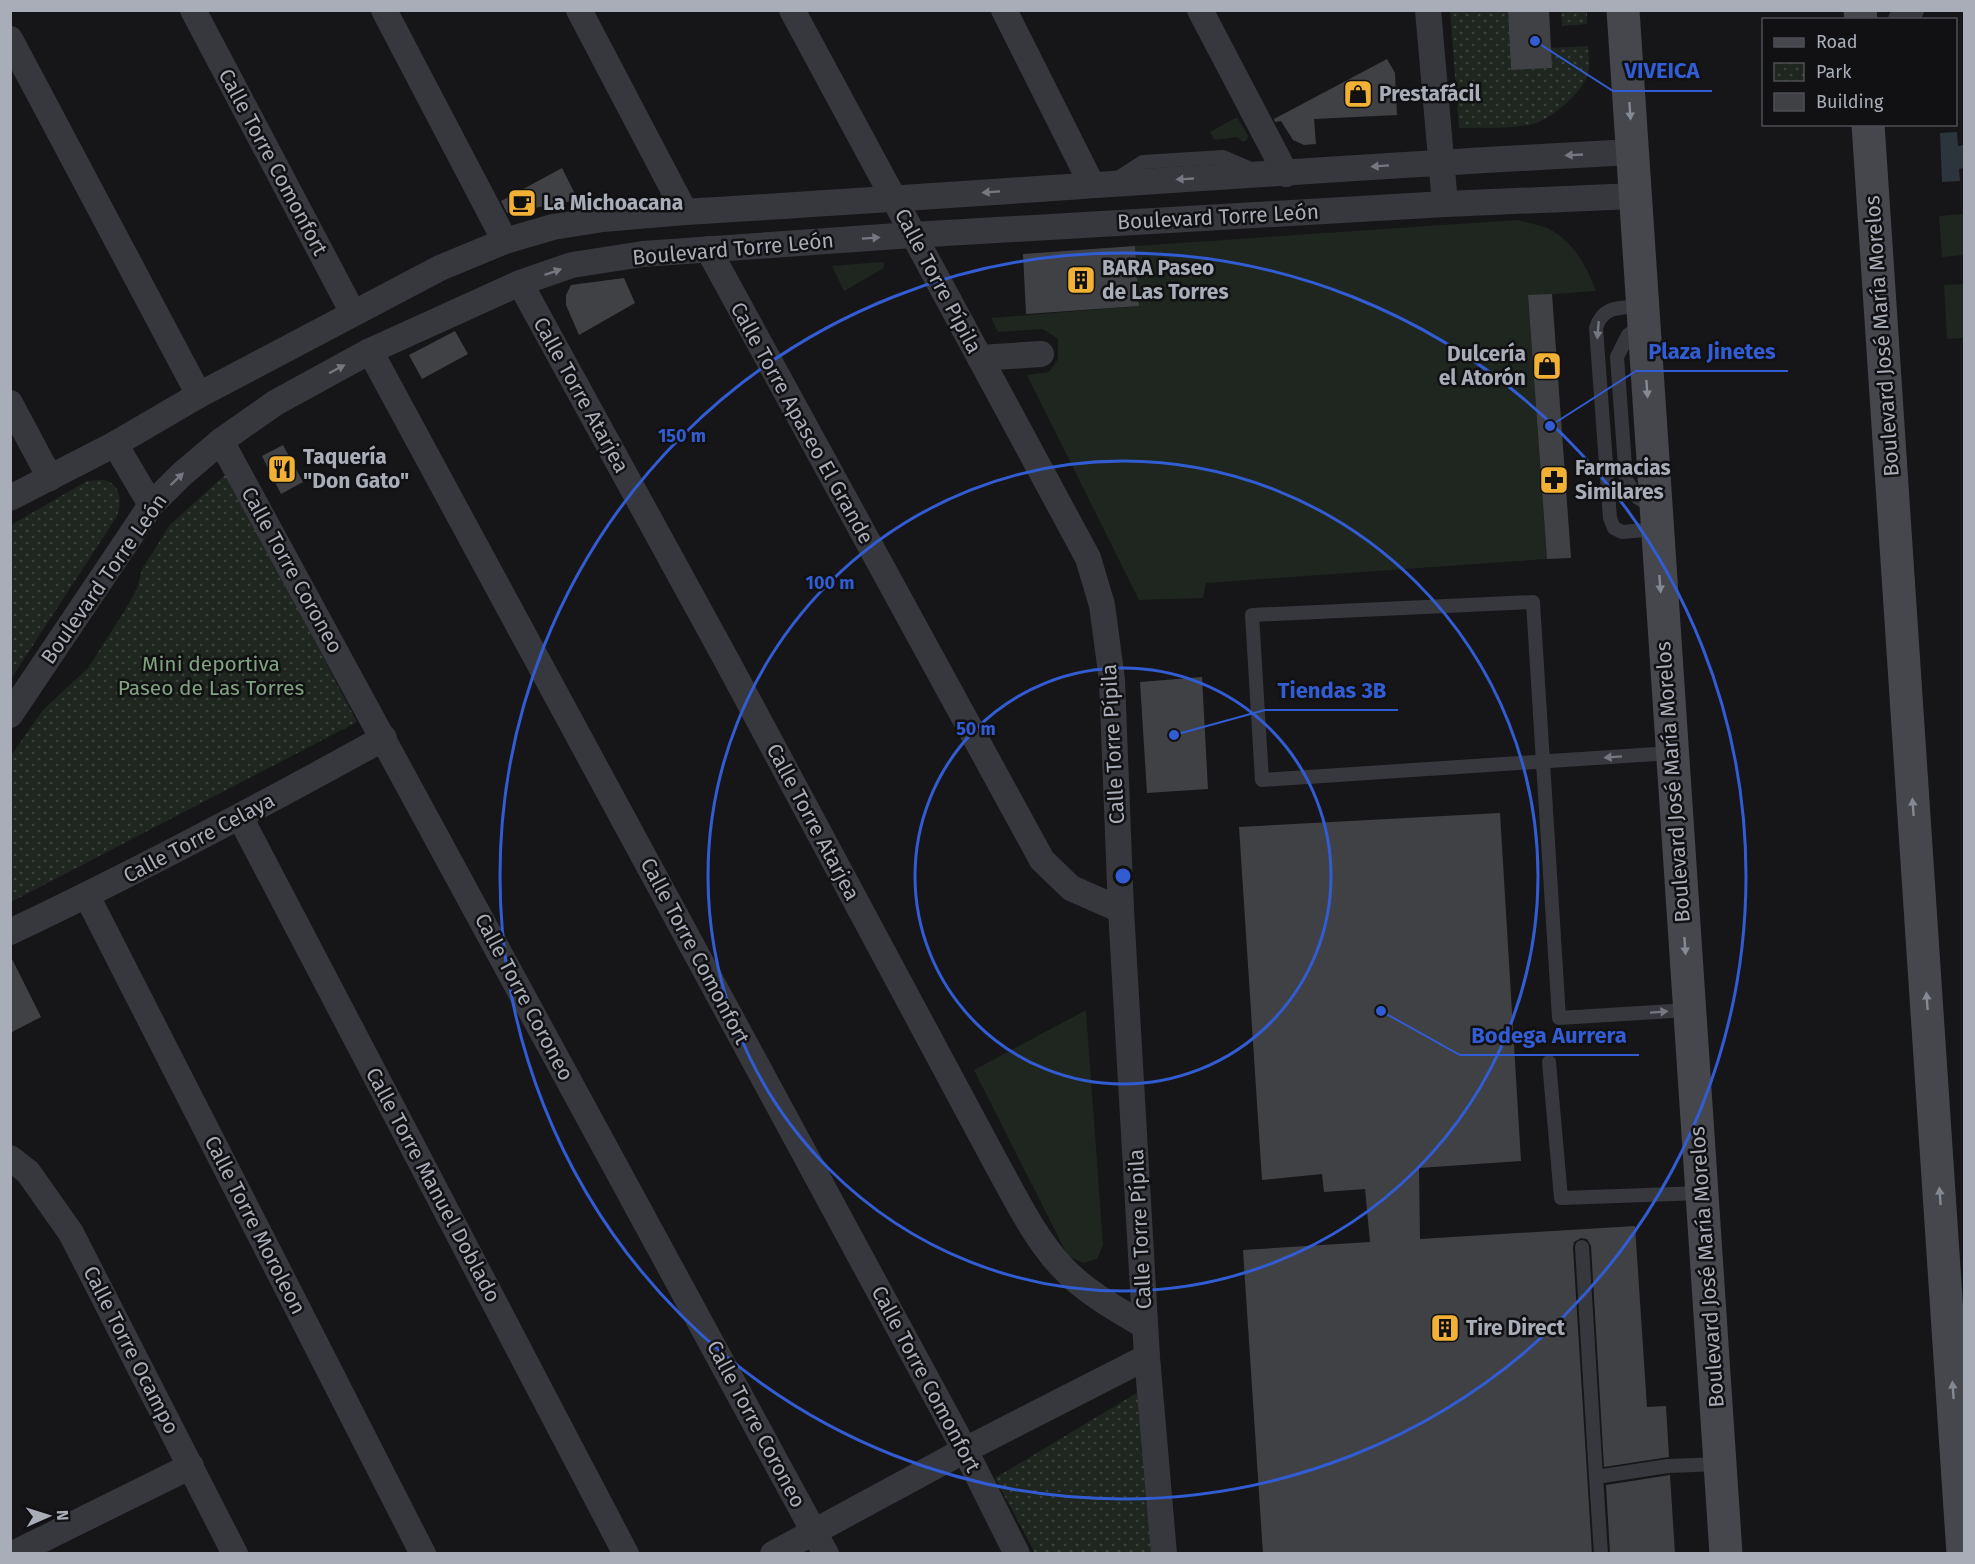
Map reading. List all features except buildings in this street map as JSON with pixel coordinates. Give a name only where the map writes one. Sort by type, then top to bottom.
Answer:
[{"type":"main road","name":"Boulevard José María Morelos","points":[[1623,10],[1655,519],[1726,1554]]},
{"type":"main road","name":"Boulevard José María Morelos","points":[[1868,126],[1964,1554]]},
{"type":"street","name":"Calle Torre Comonfort","points":[[193,10],[353,313]]},
{"type":"street","points":[[384,10],[505,241]]},
{"type":"street","points":[[579,10],[685,212]]},
{"type":"street","name":"Calle Torre Pípila","points":[[792,10],[1088,558],[1102,605],[1112,680],[1121,910],[1145,1326],[1164,1554]]},
{"type":"street","points":[[1004,10],[1101,184]]},
{"type":"street","points":[[1200,10],[1274,174]]},
{"type":"street","points":[[1428,10],[1445,204]]},
{"type":"street","points":[[10,39],[199,396]]},
{"type":"street","name":"Boulevard Torre León","points":[[10,498],[115,444],[199,396],[440,268],[505,241],[553,227],[603,219],[685,212],[1441,162],[1633,152]]},
{"type":"street","name":"Boulevard Torre León","points":[[10,715],[151,505],[181,475],[221,441],[275,403],[370,351],[520,283],[572,265],[643,254],[912,235],[1445,204],[1635,196]]},
{"type":"street","name":"Calle Torre Apaseo El Grande","points":[[708,249],[1042,860],[1071,888],[1121,910]]},
{"type":"street","name":"Calle Torre Atarjea","points":[[520,283],[727,660],[995,1161],[1047,1250],[1064,1269],[1104,1302],[1145,1326]]},
{"type":"street","name":"Calle Torre Comonfort","points":[[370,351],[965,1450],[1017,1554]]},
{"type":"street","points":[[980,358],[1041,354]]},
{"type":"street","points":[[10,403],[50,478]]},
{"type":"street","name":"Calle Torre Coroneo","points":[[221,441],[820,1542]]},
{"type":"street","points":[[115,444],[151,505]]},
{"type":"street","name":"Calle Torre Celaya","points":[[10,932],[87,896],[240,817],[384,738]]},
{"type":"street","name":"Calle Torre Manuel Doblado","points":[[240,817],[626,1554]]},
{"type":"street","name":"Calle Torre Moroleon","points":[[87,896],[423,1554]]},
{"type":"street","name":"Calle Torre Ocampo","points":[[10,1158],[28,1172],[71,1233],[235,1554]]},
{"type":"street","points":[[773,1554],[820,1542],[965,1450],[1147,1357]]},
{"type":"street","points":[[13,1554],[191,1466]]},
{"type":"lane","points":[[1642,315],[1606,311],[1599,318],[1596,328],[1610,518],[1614,528],[1622,532],[1655,519]]},
{"type":"lane","points":[[1671,753],[1542,762],[1262,780],[1252,615],[1533,602],[1542,762],[1558,1018],[1689,1010]]},
{"type":"lane","points":[[1549,1062],[1561,1198],[1702,1193]]},
{"type":"lane","points":[[1582,1247],[1601,1554]]},
{"type":"lane","points":[[1596,1477],[1668,1466],[1720,1464]]},
{"type":"green space","points":[[1450,11],[1508,11],[1511,70],[1551,68],[1550,48],[1588,46],[1587,77],[1566,104],[1537,123],[1512,127],[1459,128]]},
{"type":"green space","points":[[1561,11],[1587,11],[1587,24],[1562,26]]},
{"type":"green space","points":[[1237,117],[1248,136],[1247,140],[1243,142],[1237,137],[1214,140],[1210,132]]},
{"type":"green space","points":[[1964,214],[1964,255],[1942,257],[1939,216]]},
{"type":"green space","points":[[1517,220],[1545,227],[1568,243],[1580,258],[1596,291],[1528,296],[1547,559],[1206,583],[1203,598],[1139,600],[1027,375],[1049,372],[1058,359],[1058,339],[1043,329],[998,332],[991,318],[1139,306],[1135,246]]},
{"type":"green space","points":[[884,263],[884,268],[844,291],[832,266]]},
{"type":"green space","points":[[1964,284],[1964,338],[1947,339],[1944,285]]},
{"type":"green space","name":"Mini deportiva Paseo de Las Torres","points":[[227,473],[357,722],[11,902],[10,757],[43,710],[88,668],[137,589],[142,569],[170,525]]},
{"type":"green space","points":[[105,480],[112,483],[118,491],[120,501],[117,516],[11,679],[11,525],[87,481]]},
{"type":"green space","points":[[1086,1010],[1103,1245],[1097,1259],[1083,1263],[1068,1256],[974,1070]]},
{"type":"green space","points":[[1140,1391],[1152,1553],[1035,1553],[995,1478]]},
{"type":"shaded area","points":[[1957,132],[1958,146],[1964,145],[1964,168],[1959,169],[1960,181],[1942,182],[1940,133]]},
{"type":"place","name":"VIVEICA","points":[[1535,41]]},
{"type":"place","name":"Prestafácil","points":[[1358,94]]},
{"type":"place","name":"La Michoacana","points":[[522,203]]},
{"type":"place","name":"BARA Paseo de Las Torres","points":[[1081,280]]},
{"type":"place","name":"Dulcería el Atorón","points":[[1547,366]]},
{"type":"place","name":"Plaza Jinetes","points":[[1550,426]]},
{"type":"place","name":"Taquería \"Don Gato\"","points":[[282,469]]},
{"type":"place","name":"Farmacias Similares","points":[[1554,480]]},
{"type":"place","name":"Tiendas 3B","points":[[1174,735]]},
{"type":"place","name":"Bodega Aurrera","points":[[1381,1011]]},
{"type":"place","name":"Tire Direct","points":[[1445,1328]]}]
